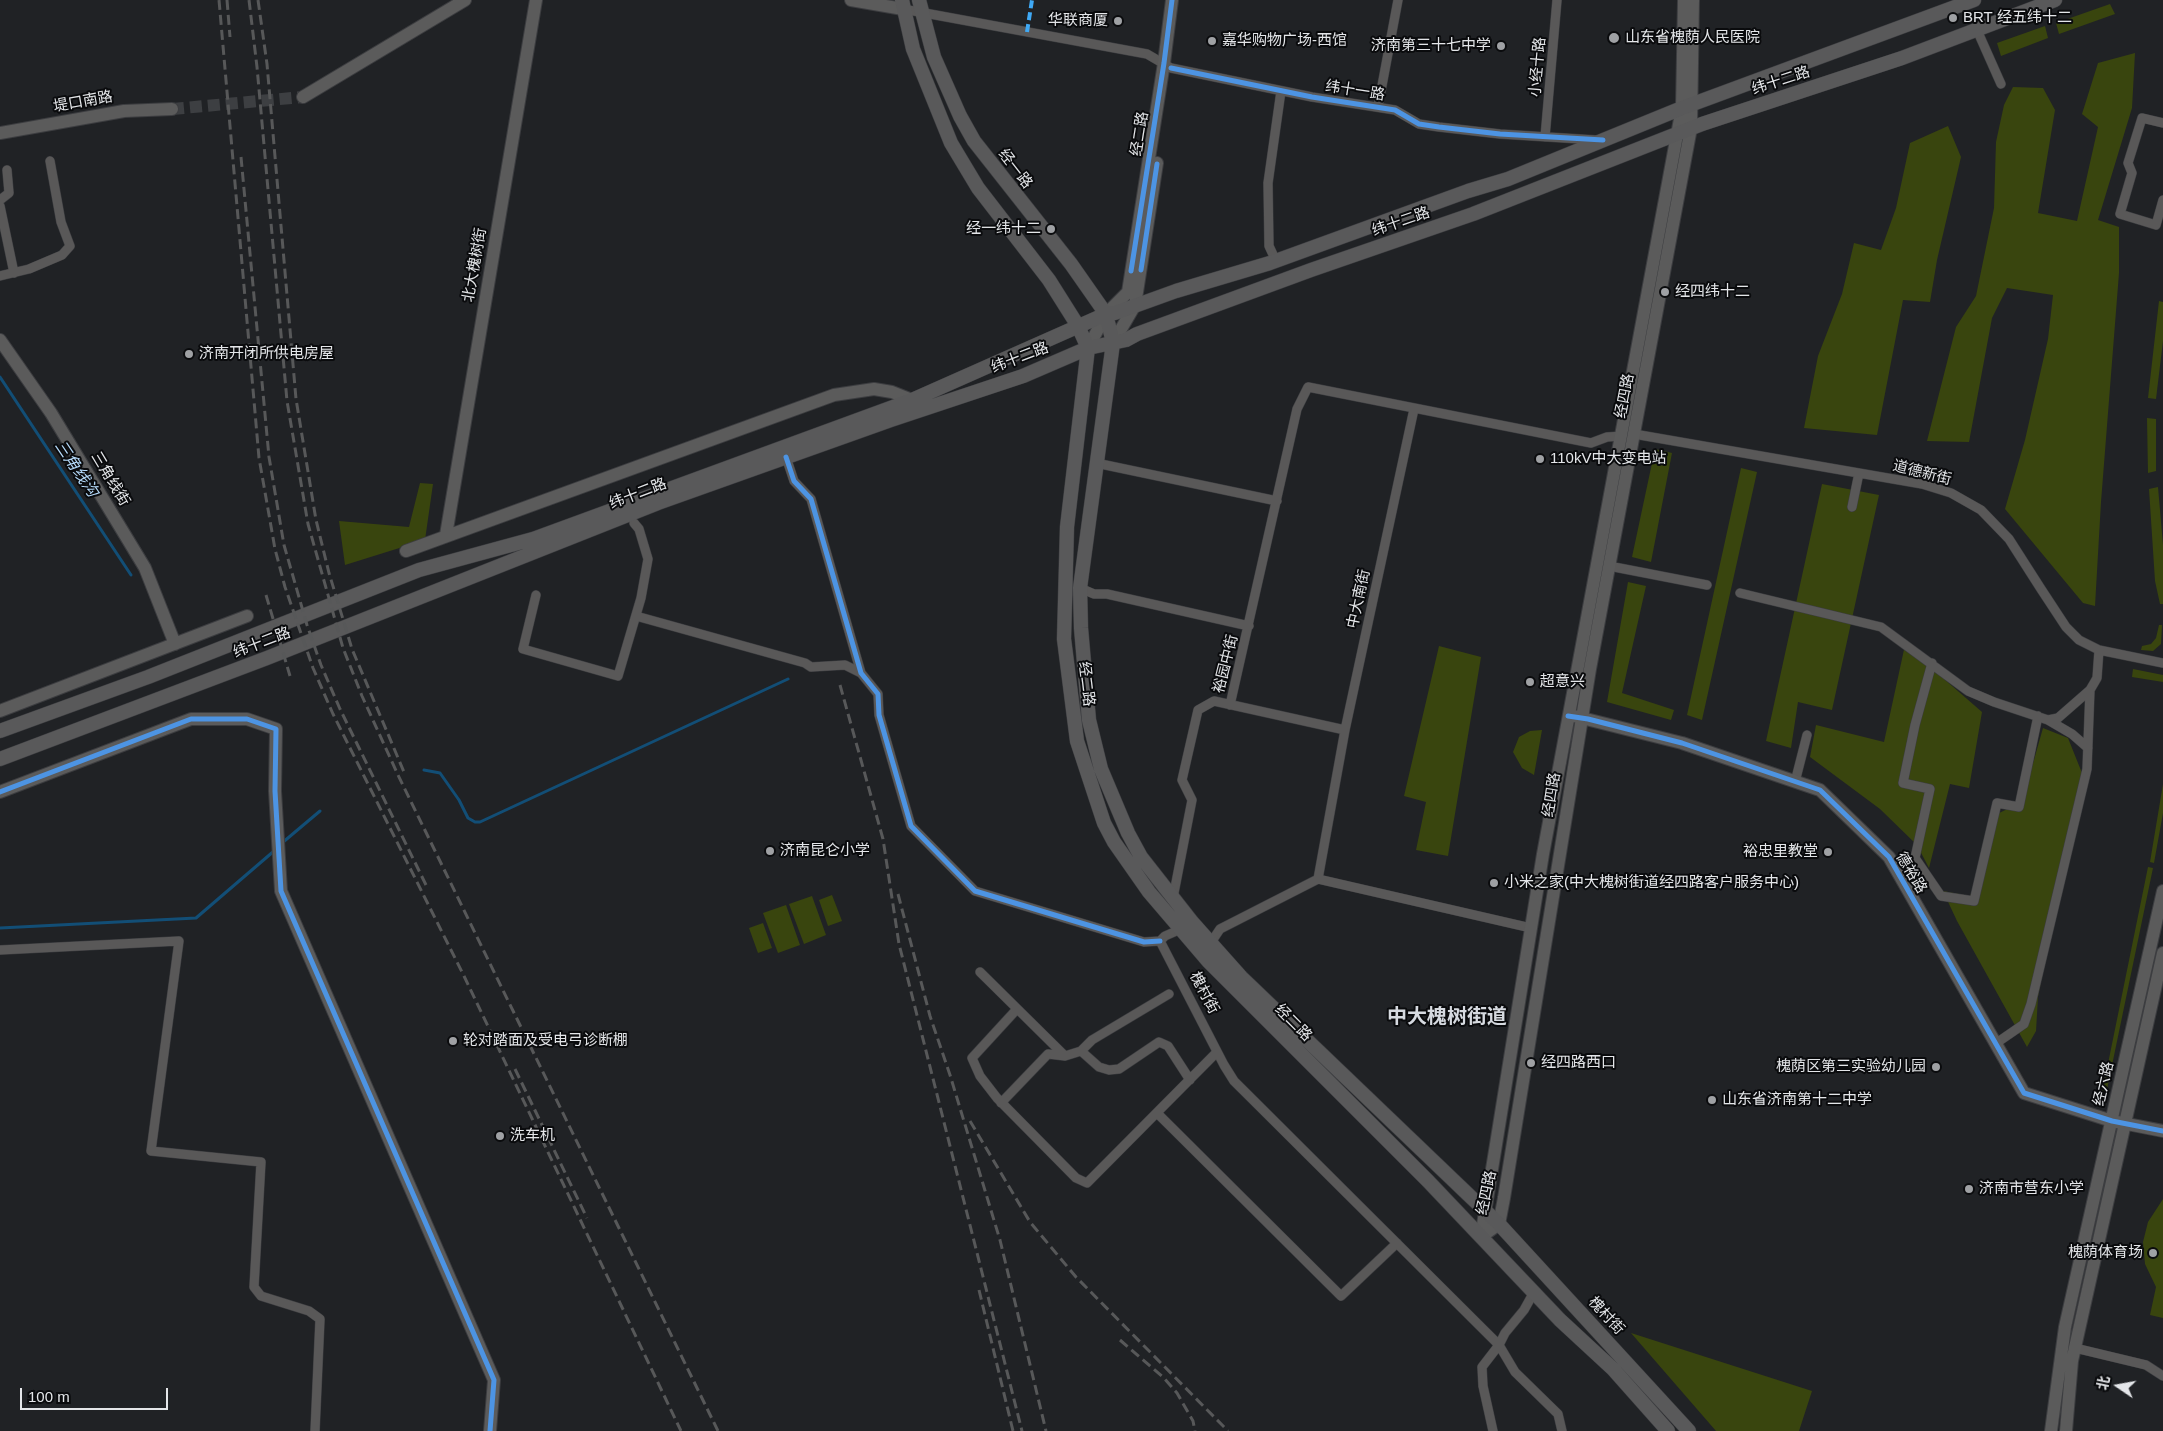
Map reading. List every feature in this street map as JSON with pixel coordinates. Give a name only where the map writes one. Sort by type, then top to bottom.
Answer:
[{"type":"main road","name":"纬十二路","points":[[0,732],[148,677],[419,570],[533,539],[912,400],[1106,314],[1115,313],[1276,261],[1468,191],[1508,180],[1687,106],[1972,0]]},
{"type":"main road","name":"纬十二路","points":[[0,759],[277,655],[658,503],[1023,376],[1088,348],[1126,340],[1142,332],[1311,270],[1473,214],[1691,128],[1902,58],[2055,0]]},
{"type":"main road","points":[[903,4],[916,57],[951,143],[978,188],[1049,280],[1078,326],[1088,348]]},
{"type":"main road","name":"经一路","points":[[920,6],[934,57],[960,116],[974,141],[1070,264],[1106,314],[1113,343]]},
{"type":"main road","name":"经二路","points":[[1113,343],[1080,588],[1081,628],[1089,720],[1101,769],[1128,833],[1141,857],[1173,898],[1241,977],[1499,1224]]},
{"type":"main road","name":"经二路","points":[[1088,348],[1066,535],[1064,639],[1077,741],[1104,823],[1114,842],[1149,892],[1208,961],[1481,1237]]},
{"type":"main road","name":"槐村街","points":[[1499,1224],[1689,1431]]},
{"type":"main road","points":[[1481,1237],[1613,1369],[1668,1431]]},
{"type":"street","points":[[303,97],[465,0]]},
{"type":"street","name":"北大槐树街","points":[[446,535],[536,0]]},
{"type":"street","points":[[851,0],[903,4]]},
{"type":"street","name":"经二路","points":[[1088,348],[1106,314],[1128,292],[1168,66],[1172,0]]},
{"type":"street","name":"经二路","points":[[1113,343],[1135,305],[1178,0]]},
{"type":"street","points":[[1378,107],[1398,0]]},
{"type":"street","name":"小经十路","points":[[1545,137],[1557,0]]},
{"type":"street","name":"经四路","points":[[1481,1237],[1531,928],[1568,716],[1691,128],[1687,106],[1684,0]]},
{"type":"street","name":"经四路","points":[[1481,1237],[1499,1224],[1582,717],[1609,566],[1676,134],[1687,106],[1693,0]]},
{"type":"street","name":"纬十一路","points":[[903,4],[920,6],[927,15],[940,15],[1147,54],[1168,66],[1281,91],[1395,110],[1419,124],[1545,137],[1603,140]]},
{"type":"street","points":[[1977,30],[2001,84]]},
{"type":"street","points":[[1276,261],[1269,246],[1268,183],[1281,91]]},
{"type":"street","name":"堤口南路","points":[[0,133],[124,111],[172,109]]},
{"type":"street","points":[[2163,123],[2142,118],[2128,163],[2132,172],[2120,214],[2156,225],[2163,200]]},
{"type":"street","points":[[0,276],[14,273],[62,255],[70,246],[61,222],[50,161]]},
{"type":"street","points":[[0,200],[9,193],[7,170]]},
{"type":"street","points":[[0,206],[14,273]]},
{"type":"street","name":"三角线街","points":[[0,340],[51,413],[145,568],[175,644]]},
{"type":"street","points":[[1249,626],[1297,409],[1308,387],[1591,443],[1613,435],[1628,435]]},
{"type":"street","points":[[406,551],[834,395],[874,389],[892,392],[912,400]]},
{"type":"street","name":"中大南街","points":[[1318,879],[1344,730],[1414,409]]},
{"type":"street","name":"道德新街","points":[[1628,435],[1926,485],[1951,493],[1981,510],[2009,539],[2066,627],[2079,640],[2099,650],[2163,663]]},
{"type":"street","points":[[786,457],[794,481],[811,499],[861,673],[878,694],[879,715],[910,826],[975,891],[1144,942],[1160,941],[1181,929]]},
{"type":"street","points":[[1096,463],[1277,501]]},
{"type":"street","points":[[1852,507],[1859,474]]},
{"type":"street","points":[[536,596],[523,649],[618,676],[636,616],[648,559],[639,529],[634,524]]},
{"type":"street","points":[[1609,566],[1708,585]]},
{"type":"street","name":"裕园中街","points":[[1080,588],[1094,594],[1107,594],[1249,626],[1230,705],[1344,730]]},
{"type":"street","points":[[1740,593],[1881,627],[1968,691],[2048,720],[2072,734],[2088,748]]},
{"type":"street","points":[[0,711],[247,616]]},
{"type":"street","points":[[636,616],[805,663],[812,667],[845,665],[861,673]]},
{"type":"street","points":[[2048,720],[2058,718],[2090,690],[2097,678],[2099,650]]},
{"type":"street","points":[[1932,663],[1914,725],[1903,783],[1930,789],[1915,858],[1941,896],[1974,902],[1997,803],[2020,807],[2038,716]]},
{"type":"street","points":[[1996,1044],[2024,1024],[2031,1004],[2087,769],[2090,690]]},
{"type":"street","points":[[1173,898],[1192,800],[1182,780],[1198,710],[1214,701],[1230,705]]},
{"type":"street","name":"德裕路","points":[[1568,716],[1582,717],[1682,743],[1820,790],[1889,857],[2024,1093],[2112,1121],[2163,1131]]},
{"type":"street","points":[[0,792],[191,719],[247,719],[276,729],[277,824],[281,891],[494,1380],[490,1431]]},
{"type":"street","points":[[1795,782],[1807,735]]},
{"type":"street","points":[[1208,940],[1214,938],[1220,929],[1318,879],[1531,928]]},
{"type":"street","name":"经六路","points":[[2051,1431],[2065,1328],[2163,891]]},
{"type":"street","points":[[0,950],[179,941],[151,1151],[261,1162],[254,1287],[261,1296],[309,1311],[320,1319],[315,1431]]},
{"type":"street","name":"槐村街","points":[[1160,941],[1217,1052],[1234,1080],[1499,1345],[1515,1372],[1558,1414],[1562,1431]]},
{"type":"street","name":"经六路","points":[[2066,1431],[2075,1348],[2163,953]]},
{"type":"street","points":[[980,972],[1065,1056]]},
{"type":"street","points":[[1001,1103],[1048,1054],[1065,1056],[1081,1051],[1092,1040],[1169,994]]},
{"type":"street","points":[[1017,1009],[972,1058],[980,1076],[1001,1103],[1076,1178],[1087,1182],[1217,1052]]},
{"type":"street","points":[[1081,1051],[1099,1067],[1109,1070],[1119,1068],[1159,1042],[1168,1046],[1190,1080]]},
{"type":"street","points":[[1157,1113],[1341,1296],[1397,1243]]},
{"type":"street","points":[[1493,1431],[1482,1386],[1482,1367],[1499,1345],[1505,1333],[1524,1310],[1534,1292]]},
{"type":"street","points":[[2075,1348],[2146,1365],[2163,1376]]},
{"type":"green space","points":[[2110,4],[2115,14],[2059,34],[2056,23]]},
{"type":"green space","points":[[2045,26],[2048,38],[2001,56],[1997,43]]},
{"type":"green space","points":[[2135,53],[2132,108],[2098,220],[2119,227],[2119,273],[2095,606],[2083,603],[2005,509],[2025,440],[2048,339],[2053,295],[2007,288],[1992,318],[1969,442],[1927,441],[1956,327],[1976,296],[1994,208],[1996,142],[2004,105],[2013,87],[2043,88],[2055,110],[2038,213],[2077,221],[2098,127],[2082,114],[2098,63]]},
{"type":"green space","points":[[1948,126],[1961,157],[1937,260],[1930,302],[1903,300],[1877,435],[1804,428],[1818,356],[1842,294],[1854,243],[1881,250],[1896,208],[1910,143]]},
{"type":"green space","points":[[2159,301],[2163,302],[2163,341],[2156,399],[2148,398]]},
{"type":"green space","points":[[2147,418],[2156,419],[2156,471],[2148,473]]},
{"type":"green space","points":[[1655,449],[1672,453],[1651,562],[1632,557]]},
{"type":"green space","points":[[1741,468],[1757,472],[1702,720],[1687,715]]},
{"type":"green space","points":[[420,483],[433,484],[425,540],[345,565],[339,521],[409,527]]},
{"type":"green space","points":[[1822,484],[1879,495],[1832,710],[1798,702],[1791,748],[1766,741]]},
{"type":"green space","points":[[2158,487],[2163,545],[2163,604],[2160,604],[2155,581],[2149,489]]},
{"type":"green space","points":[[1628,582],[1646,586],[1622,693],[1674,710],[1671,720],[1607,702]]},
{"type":"green space","points":[[2159,625],[2162,625],[2161,644],[2153,651],[2141,650],[2142,646],[2151,644],[2156,638]]},
{"type":"green space","points":[[1905,645],[1982,712],[1969,788],[1950,784],[1929,868],[1917,845],[1880,809],[1810,757],[1816,725],[1884,742]]},
{"type":"green space","points":[[1439,646],[1481,657],[1448,856],[1416,850],[1426,802],[1404,796]]},
{"type":"green space","points":[[2133,669],[2163,675],[2163,682],[2132,677]]},
{"type":"green space","points":[[2043,728],[2068,738],[2082,773],[2038,997],[2036,1031],[2027,1047],[1957,921],[1943,891],[1970,896],[1990,845],[1997,814],[2022,802]]},
{"type":"green space","points":[[1542,730],[1534,775],[1522,768],[1513,752],[1519,737],[1530,731]]},
{"type":"green space","points":[[2163,784],[2163,813],[2154,863],[2150,862]]},
{"type":"green space","points":[[2148,867],[2153,868],[2105,1099],[2101,1098]]},
{"type":"green space","points":[[832,895],[842,921],[828,926],[819,900]]},
{"type":"green space","points":[[812,896],[826,935],[804,944],[789,904]]},
{"type":"green space","points":[[786,905],[800,945],[778,953],[763,913]]},
{"type":"green space","points":[[763,923],[772,948],[758,953],[749,928]]},
{"type":"green space","name":"槐荫体育场","points":[[2163,1199],[2163,1318],[2150,1315],[2156,1287],[2145,1264],[2143,1242],[2148,1222]]},
{"type":"green space","points":[[1631,1333],[1812,1391],[1799,1431],[1716,1431]]},
{"type":"waterway","name":"三角线沟","points":[[0,377],[131,575]]},
{"type":"waterway","points":[[424,770],[440,773],[459,800],[468,818],[475,822],[480,822],[788,679]]},
{"type":"waterway","points":[[282,843],[320,811]]},
{"type":"waterway","points":[[0,928],[196,918],[274,851]]},
{"type":"tunnel","points":[[172,109],[303,97]]},
{"type":"railway","points":[[219,0],[259,458],[275,549],[285,587],[313,668],[333,714],[464,976],[681,1431]]},
{"type":"railway","points":[[227,0],[230,37]]},
{"type":"railway","points":[[249,0],[257,67],[287,401],[308,524],[343,648],[362,696],[398,775],[718,1431]]},
{"type":"railway","points":[[258,0],[267,64],[296,399],[316,520],[329,573],[352,649],[404,772]]},
{"type":"railway","points":[[241,157],[269,457],[284,545],[307,625],[321,665],[340,709],[426,885]]},
{"type":"railway","points":[[266,595],[290,676]]},
{"type":"railway","points":[[840,685],[883,839],[899,944],[1022,1431]]},
{"type":"railway","points":[[898,894],[930,1016],[1000,1240],[1046,1431]]},
{"type":"railway","points":[[515,1069],[587,1218]]},
{"type":"railway","points":[[970,1121],[1030,1222],[1076,1277],[1228,1431]]},
{"type":"railway","points":[[979,1290],[1013,1431]]},
{"type":"railway","points":[[1120,1340],[1164,1378],[1177,1393],[1193,1421],[1195,1431]]},
{"type":"marked path","points":[[1027,32],[1032,0]]},
{"type":"cycle path","points":[[1131,271],[1164,63],[1172,0]]},
{"type":"cycle path","points":[[1171,68],[1312,97],[1395,110],[1419,124],[1500,134],[1603,140]]},
{"type":"cycle path","points":[[1141,270],[1157,164]]},
{"type":"cycle path","points":[[786,457],[794,481],[811,499],[861,673],[878,694],[879,715],[911,826],[975,891],[1144,942],[1160,941]]},
{"type":"cycle path","points":[[1568,716],[1588,719],[1682,743],[1820,790],[1889,857],[2024,1093],[2112,1121],[2163,1131]]},
{"type":"cycle path","points":[[0,792],[191,719],[247,719],[276,729],[275,791],[281,891],[494,1380],[490,1431]]},
{"type":"place","name":"BRT 经五纬十二","points":[[1953,18]]},
{"type":"place","name":"华联商厦","points":[[1118,21]]},
{"type":"place","name":"山东省槐荫人民医院","points":[[1614,38]]},
{"type":"place","name":"嘉华购物广场-西馆","points":[[1212,41]]},
{"type":"place","name":"济南第三十七中学","points":[[1501,46]]},
{"type":"place","name":"经一纬十二","points":[[1051,229]]},
{"type":"place","name":"经四纬十二","points":[[1665,292]]},
{"type":"place","name":"济南开闭所供电房屋","points":[[189,354]]},
{"type":"place","name":"110kV中大变电站","points":[[1540,459]]},
{"type":"place","name":"超意兴","points":[[1530,682]]},
{"type":"place","name":"济南昆仑小学","points":[[770,851]]},
{"type":"place","name":"裕忠里教堂","points":[[1828,852]]},
{"type":"place","name":"小米之家(中大槐树街道经四路客户服务中心)","points":[[1494,883]]},
{"type":"place","name":"轮对踏面及受电弓诊断棚","points":[[453,1041]]},
{"type":"place","name":"经四路西口","points":[[1531,1063]]},
{"type":"place","name":"槐荫区第三实验幼儿园","points":[[1936,1067]]},
{"type":"place","name":"山东省济南第十二中学","points":[[1712,1100]]},
{"type":"place","name":"洗车机","points":[[500,1136]]},
{"type":"place","name":"济南市营东小学","points":[[1969,1189]]},
{"type":"place","name":"槐荫体育场","points":[[2153,1253]]},
{"type":"district","name":"中大槐树街道","points":[[1447,1017]]}]
